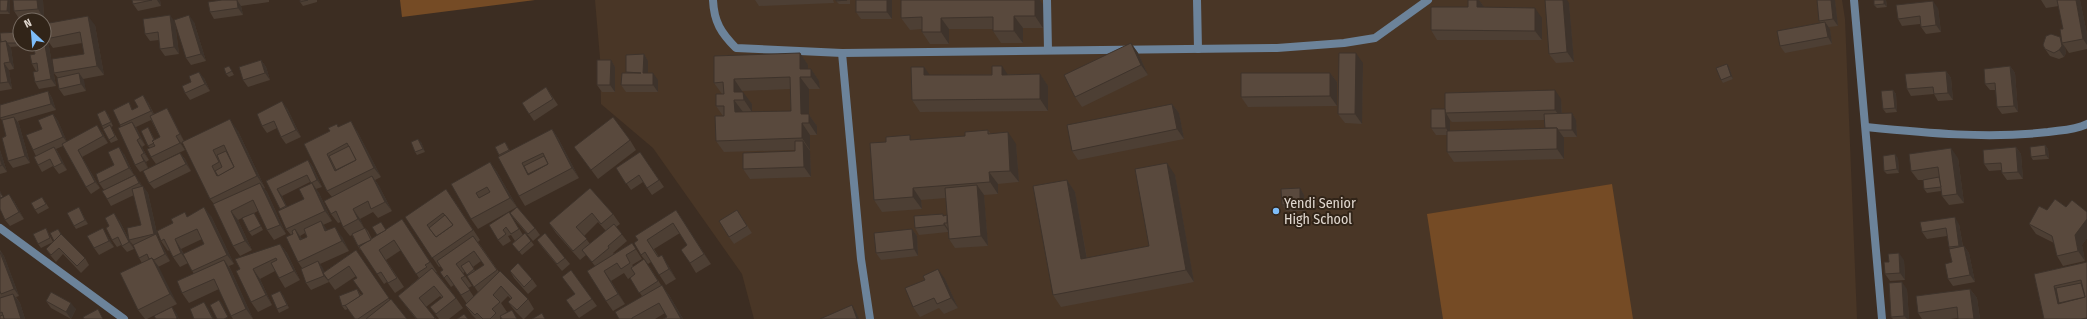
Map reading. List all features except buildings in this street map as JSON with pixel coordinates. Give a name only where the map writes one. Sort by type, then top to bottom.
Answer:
[{"type":"street","points":[[713,0],[721,33],[736,48],[842,53],[1277,48],[1344,43],[1375,38],[1428,0]]},
{"type":"street","points":[[1047,0],[1048,50]]},
{"type":"street","points":[[1197,0],[1198,49]]},
{"type":"street","points":[[1854,0],[1882,319]]},
{"type":"street","points":[[842,53],[861,259],[870,319]]},
{"type":"street","points":[[1866,127],[1915,132],[2020,135],[2078,129],[2087,124]]},
{"type":"street","points":[[0,228],[124,319]]},
{"type":"shaded area","points":[[400,0],[535,0],[402,17]]},
{"type":"shaded area","name":"Yendi Senior High School","points":[[595,0],[1842,0],[1845,19],[1857,319],[754,319],[742,274],[653,148],[601,104],[600,58]]},
{"type":"shaded area","points":[[1612,184],[1633,319],[1443,319],[1427,214]]},
{"type":"place","name":"Yendi Senior High School","points":[[1276,211]]}]
